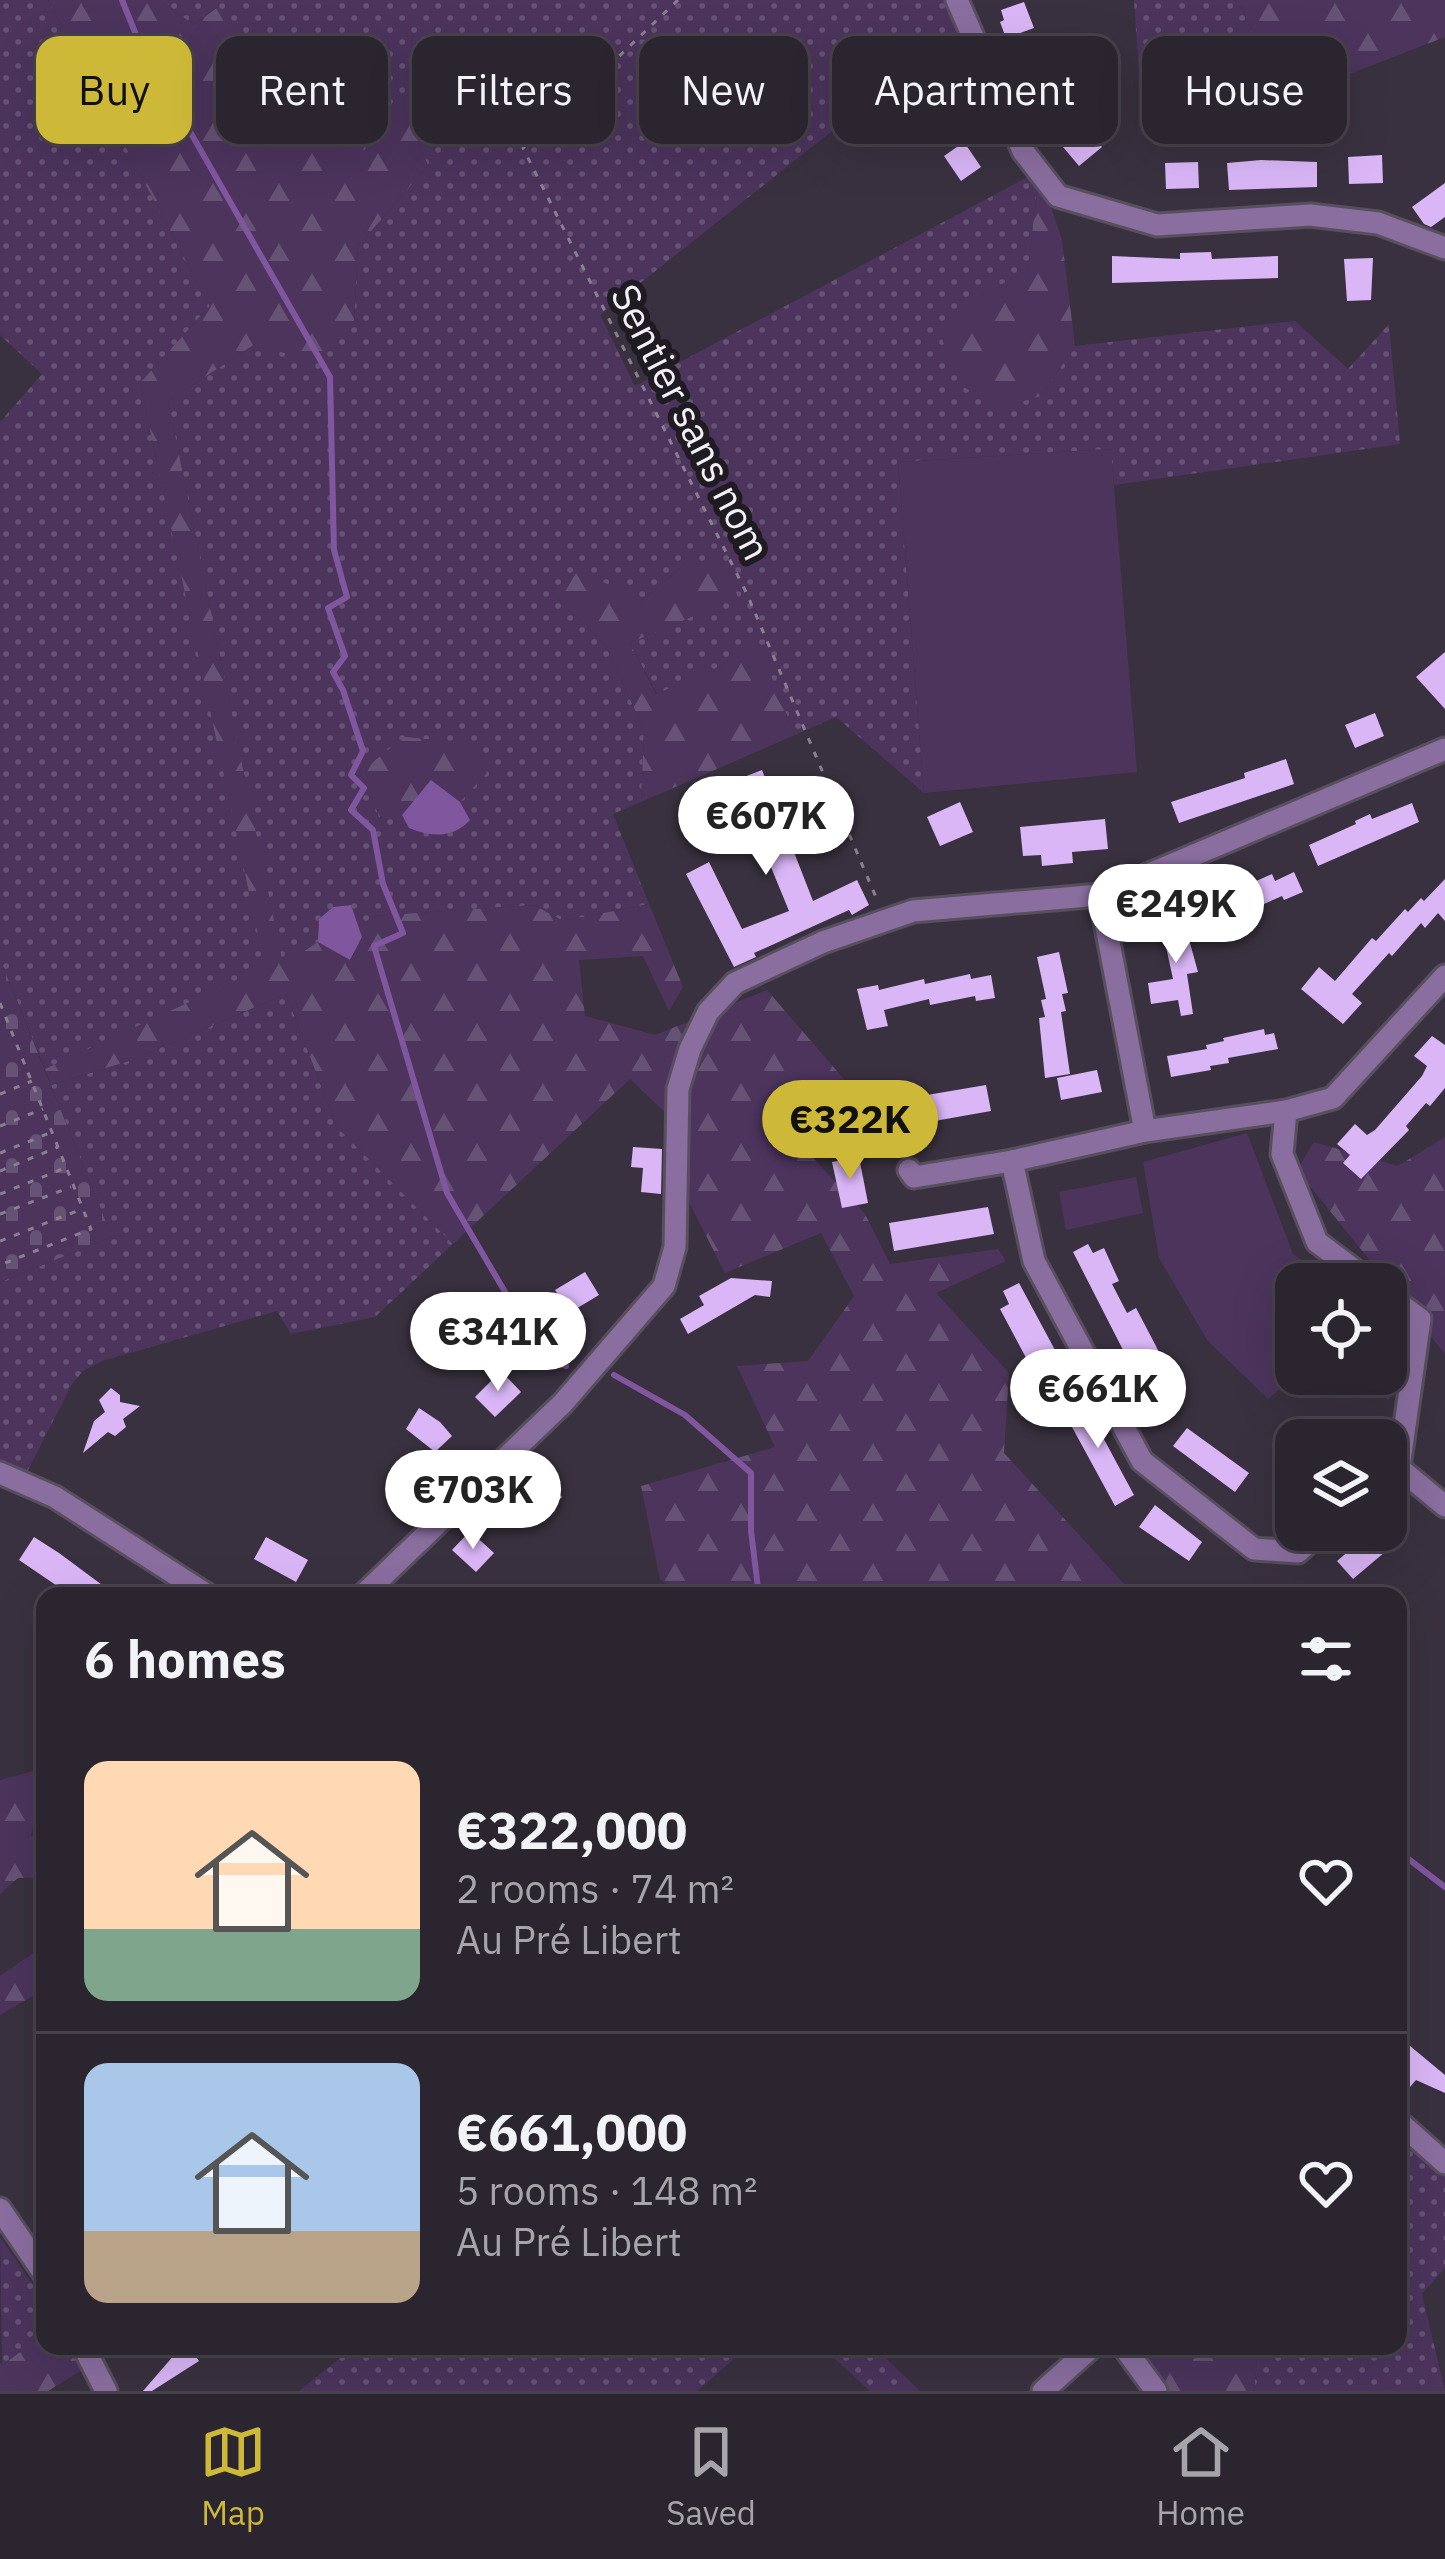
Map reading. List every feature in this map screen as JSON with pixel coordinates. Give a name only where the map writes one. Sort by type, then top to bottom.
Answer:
[{"type":"street","points":[[957,0],[1023,151],[1058,196],[1156,225],[1310,214],[1378,223],[1445,248]]},
{"type":"street","points":[[371,1587],[563,1402],[664,1286],[675,1247],[678,1089],[708,1012],[735,983],[824,942],[913,911],[1100,895],[1445,748]]},
{"type":"street","points":[[1100,895],[1145,1131]]},
{"type":"street","points":[[908,1170],[914,1177],[1012,1161],[1145,1131],[1286,1111],[1333,1098],[1445,976]]},
{"type":"street","points":[[1286,1111],[1282,1154],[1317,1242],[1344,1263]]},
{"type":"street","points":[[1012,1161],[1034,1261],[1142,1461],[1255,1549],[1275,1550]]},
{"type":"street","points":[[1407,1309],[1420,1319],[1407,1393]]},
{"type":"street","points":[[0,1473],[55,1497],[195,1587]]},
{"type":"street","points":[[1407,1481],[1445,1506]]},
{"type":"street","points":[[1407,2129],[1445,2162]]},
{"type":"street","points":[[0,2210],[36,2262]]},
{"type":"street","points":[[88,2355],[106,2391]]},
{"type":"street","points":[[1043,2391],[1083,2355]]},
{"type":"street","points":[[1130,2355],[1156,2391]]},
{"type":"path","name":"Sentier sans nom","points":[[678,0],[523,148],[747,594],[885,920]]},
{"type":"path","points":[[0,1003],[91,1228],[0,1264]]},
{"type":"path","points":[[0,1094],[32,1081]]},
{"type":"path","points":[[0,1126],[43,1109]]},
{"type":"path","points":[[0,1153],[52,1132]]},
{"type":"path","points":[[0,1171],[58,1147]]},
{"type":"path","points":[[0,1194],[66,1168]]},
{"type":"path","points":[[0,1214],[74,1186]]},
{"type":"path","points":[[0,1241],[83,1208]]},
{"type":"green space","points":[[0,0],[48,0],[67,36],[36,36],[36,144],[124,144],[210,306],[140,383],[266,968],[45,1069],[0,959],[0,422],[42,374],[0,335]]},
{"type":"green space","points":[[48,0],[159,0],[194,25],[218,7],[232,36],[216,36],[216,144],[360,144],[364,151],[368,144],[388,144],[388,111],[399,92],[412,125],[412,144],[419,144],[428,166],[358,246],[354,321],[313,362],[255,344],[168,401],[283,965],[318,942],[351,960],[372,916],[534,905],[563,921],[649,904],[683,987],[669,1011],[643,956],[579,960],[585,1016],[655,1035],[767,990],[855,1092],[768,1109],[865,1214],[890,1264],[998,1249],[1006,1261],[936,1293],[1009,1373],[1004,1453],[1127,1587],[672,1587],[660,1580],[641,1486],[775,1447],[737,1366],[808,1361],[854,1296],[821,1233],[725,1273],[686,1196],[688,1134],[630,1079],[453,1244],[337,1127],[286,994],[132,1060],[51,1085],[45,1069],[265,967],[140,383],[210,306],[124,144],[192,144],[192,36],[67,36]]},
{"type":"green space","points":[[159,0],[957,0],[967,24],[952,36],[832,36],[832,131],[600,315],[635,386],[1039,171],[1028,271],[981,295],[1041,396],[1075,346],[1295,321],[1348,369],[1389,324],[1400,444],[1114,485],[1110,449],[898,462],[924,793],[836,717],[795,735],[754,635],[722,666],[657,694],[630,643],[737,597],[688,561],[641,602],[556,597],[606,646],[644,730],[641,802],[613,814],[649,904],[563,921],[534,905],[373,916],[362,937],[351,905],[333,907],[319,919],[318,942],[283,966],[168,401],[255,344],[354,321],[358,246],[428,166],[419,144],[615,144],[615,36],[412,36],[412,126],[399,93],[388,112],[388,36],[232,36],[217,7],[194,25]]},
{"type":"green space","points":[[1134,0],[1238,0],[1254,36],[1142,36],[1141,104]]},
{"type":"green space","points":[[1238,0],[1445,0],[1445,37],[1347,75],[1347,36],[1254,36]]},
{"type":"green space","points":[[1039,171],[1062,240],[1075,346],[1041,396],[999,408],[962,386],[941,337],[981,295],[1028,271]]},
{"type":"green space","points":[[1111,449],[1137,772],[924,793],[898,462]]},
{"type":"green space","points":[[688,561],[724,568],[738,597],[630,643],[656,694],[722,666],[754,634],[795,735],[641,802],[644,730],[606,646],[556,597],[579,569],[641,602]]},
{"type":"green space","points":[[404,737],[471,743],[487,773],[460,802],[431,780],[402,815],[379,817],[362,771]]},
{"type":"green space","points":[[0,959],[112,1237],[0,1282]]},
{"type":"green space","points":[[286,994],[337,1127],[453,1244],[375,1317],[291,1334],[277,1311],[102,1361],[83,1371],[72,1384],[22,1482],[0,1473],[0,1282],[112,1237],[51,1085],[132,1060]]},
{"type":"green space","points":[[1247,1133],[1293,1254],[1306,1263],[1275,1263],[1275,1393],[1268,1399],[1207,1340],[1159,1258],[1143,1162]]},
{"type":"green space","points":[[1445,1137],[1445,1354],[1407,1307],[1407,1263],[1372,1263],[1297,1170],[1314,1142],[1398,1166]]},
{"type":"green space","points":[[1136,1177],[1143,1213],[1066,1230],[1059,1192]]},
{"type":"green space","points":[[36,1770],[31,1836],[36,1836],[36,1877],[18,1878],[0,1894],[0,1780]]},
{"type":"green space","points":[[36,1951],[36,1994],[0,2015],[0,1976]]},
{"type":"green space","points":[[1422,2143],[1445,2163],[1445,2268],[1422,2294],[1445,2391],[1254,2391],[1257,2355],[1407,2355],[1407,2149]]},
{"type":"green space","points":[[0,2237],[36,2289],[36,2340],[2,2366]]},
{"type":"green space","points":[[36,2340],[36,2355],[85,2355],[92,2364],[48,2391],[0,2391],[0,2363]]},
{"type":"green space","points":[[344,2355],[739,2355],[697,2391],[299,2391]]},
{"type":"green space","points":[[831,2355],[882,2355],[920,2391],[870,2391]]},
{"type":"green space","points":[[1130,2355],[1257,2355],[1254,2391],[1156,2391]]},
{"type":"shaded area","points":[[431,780],[460,802],[470,820],[456,831],[417,831],[409,828],[402,815]]},
{"type":"shaded area","points":[[351,905],[362,937],[350,960],[318,942],[319,919],[333,907]]},
{"type":"building","points":[[1024,2],[1034,28],[1005,36],[1001,10]]},
{"type":"building","points":[[965,144],[981,167],[961,181],[944,156]]},
{"type":"building","points":[[1061,144],[1099,144],[1102,147],[1079,166]]},
{"type":"building","points":[[1382,155],[1383,183],[1349,184],[1348,157]]},
{"type":"building","points":[[1198,162],[1199,188],[1166,189],[1165,163]]},
{"type":"building","points":[[1317,162],[1317,187],[1229,190],[1227,163]]},
{"type":"building","points":[[1445,183],[1445,217],[1431,227],[1412,207]]},
{"type":"building","points":[[1211,252],[1212,259],[1278,256],[1278,278],[1112,283],[1112,256],[1180,259],[1180,253]]},
{"type":"building","points":[[1373,258],[1371,300],[1347,301],[1344,259]]},
{"type":"building","points":[[1445,652],[1445,709],[1416,677]]},
{"type":"building","points":[[1375,713],[1384,736],[1355,748],[1345,725]]},
{"type":"building","points":[[1286,759],[1294,784],[1179,823],[1171,802]]},
{"type":"building","points":[[762,770],[813,901],[857,880],[869,905],[754,953],[756,957],[734,967],[686,874],[709,862],[742,929],[789,911],[743,799],[702,815],[695,796]]},
{"type":"building","points":[[960,802],[973,832],[940,846],[927,817]]},
{"type":"building","points":[[1412,803],[1419,822],[1318,866],[1309,845],[1370,814],[1372,819]]},
{"type":"building","points":[[1105,819],[1108,849],[1072,852],[1073,863],[1042,866],[1041,855],[1023,856],[1020,827]]},
{"type":"building","points":[[1294,872],[1303,892],[1239,915],[1236,908],[1216,916],[1209,897],[1272,874],[1275,881]]},
{"type":"building","points":[[1445,879],[1445,921],[1438,913],[1425,928],[1421,923],[1392,956],[1389,953],[1352,994],[1362,1003],[1343,1024],[1301,989],[1319,967],[1335,981],[1372,938],[1376,941],[1405,909],[1408,912],[1421,898],[1424,901]]},
{"type":"building","points":[[1182,914],[1198,972],[1187,974],[1193,1014],[1181,1016],[1178,1000],[1151,1004],[1148,983],[1173,979],[1160,919]]},
{"type":"building","points":[[1059,952],[1068,993],[1062,994],[1066,1011],[1061,1012],[1070,1074],[1045,1078],[1039,1018],[1045,1017],[1041,1000],[1046,999],[1037,957]]},
{"type":"building","points":[[970,974],[971,979],[991,975],[995,998],[976,1001],[975,996],[930,1005],[929,999],[884,1010],[888,1026],[867,1030],[857,989],[878,985],[879,990],[924,979],[925,984]]},
{"type":"building","points":[[1264,1029],[1265,1035],[1274,1033],[1278,1049],[1228,1058],[1229,1063],[1210,1066],[1211,1070],[1171,1077],[1167,1056],[1207,1049],[1206,1045],[1223,1038]]},
{"type":"building","points":[[1432,1036],[1445,1045],[1445,1088],[1430,1106],[1426,1103],[1406,1126],[1409,1130],[1361,1179],[1343,1163],[1350,1155],[1337,1144],[1355,1124],[1367,1135],[1375,1130],[1422,1076],[1427,1066],[1414,1056]]},
{"type":"building","points":[[1097,1070],[1102,1092],[1061,1100],[1057,1078]]},
{"type":"building","points":[[986,1085],[991,1111],[878,1131],[874,1104]]},
{"type":"building","points":[[633,1147],[662,1149],[661,1194],[641,1192],[643,1168],[631,1167]]},
{"type":"building","points":[[859,1157],[868,1203],[842,1208],[832,1162]]},
{"type":"building","points":[[988,1207],[994,1234],[894,1251],[889,1223]]},
{"type":"building","points":[[1088,1244],[1093,1253],[1104,1248],[1119,1281],[1112,1284],[1127,1313],[1136,1308],[1168,1369],[1159,1374],[1165,1385],[1146,1395],[1073,1252]]},
{"type":"building","points":[[585,1272],[599,1295],[569,1313],[555,1290]]},
{"type":"building","points":[[731,1278],[772,1281],[770,1297],[755,1295],[688,1334],[680,1319],[704,1305],[699,1296]]},
{"type":"building","points":[[1019,1283],[1062,1363],[1046,1372],[1042,1364],[1032,1369],[1000,1309],[1009,1304],[1003,1291]]},
{"type":"building","points":[[501,1371],[521,1392],[495,1417],[475,1397]]},
{"type":"building","points":[[111,1388],[120,1395],[120,1402],[140,1406],[123,1419],[126,1427],[115,1436],[108,1432],[83,1453],[94,1421],[105,1412],[99,1400]]},
{"type":"building","points":[[1075,1397],[1080,1407],[1085,1404],[1134,1495],[1115,1506],[1060,1405]]},
{"type":"building","points":[[419,1408],[452,1436],[435,1452],[406,1429]]},
{"type":"building","points":[[1187,1428],[1249,1473],[1235,1492],[1173,1446]]},
{"type":"building","points":[[543,1479],[562,1497],[537,1523],[517,1505]]},
{"type":"building","points":[[1155,1505],[1202,1542],[1189,1561],[1139,1527]]},
{"type":"building","points":[[470,1531],[494,1553],[476,1572],[452,1550]]},
{"type":"building","points":[[34,1537],[105,1587],[59,1587],[19,1560]]},
{"type":"building","points":[[266,1537],[308,1560],[296,1582],[254,1559]]},
{"type":"building","points":[[1349,1551],[1386,1551],[1353,1579],[1337,1561]]},
{"type":"building","points":[[1407,2043],[1445,2075],[1445,2093],[1416,2080],[1407,2090]]},
{"type":"building","points":[[174,2355],[195,2355],[199,2361],[152,2391],[143,2391]]},
{"type":"waterway","points":[[122,0],[139,42],[330,377],[334,550],[347,597],[328,608],[345,656],[333,672],[363,751],[351,775],[364,788],[351,810],[373,830],[383,884],[403,933],[374,946],[447,1193],[542,1355],[566,1366]]},
{"type":"waterway","points":[[614,1375],[685,1415],[751,1473],[758,1587]]},
{"type":"waterway","points":[[1407,1858],[1445,1887]]}]
